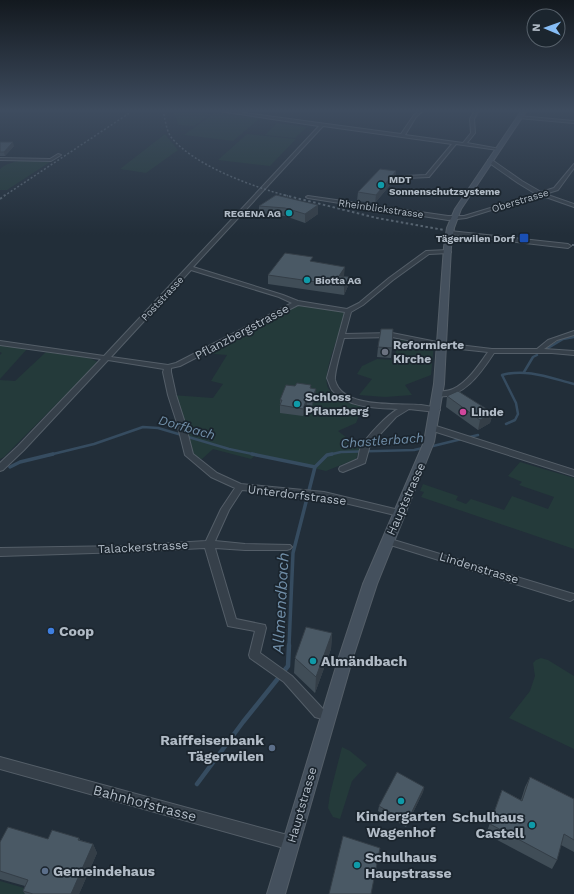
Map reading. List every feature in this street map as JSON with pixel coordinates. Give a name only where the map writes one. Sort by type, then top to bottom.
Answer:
[{"type":"street","name":"Poststrasse","points":[[0,468],[21,448],[106,358],[297,152]]},
{"type":"street","points":[[407,177],[426,176],[447,152]]},
{"type":"street","name":"Hauptstrasse","points":[[276,894],[370,584],[428,447],[436,410],[448,252],[450,233],[454,218],[496,152]]},
{"type":"street","points":[[0,159],[51,160],[59,155]]},
{"type":"street","points":[[490,161],[509,176],[540,195],[574,206]]},
{"type":"street","name":"Oberstrasse","points":[[454,218],[464,217],[540,195],[558,188],[574,165]]},
{"type":"street","name":"Rheinblickstrasse","points":[[308,197],[454,218]]},
{"type":"street","points":[[450,233],[568,246]]},
{"type":"street","points":[[436,410],[364,403],[345,396],[334,388],[331,378],[348,311],[361,304],[426,253],[434,251],[448,252]]},
{"type":"street","points":[[190,268],[281,296],[297,303]]},
{"type":"street","name":"Pflanzbergstrasse","points":[[168,367],[184,362],[297,303],[348,311]]},
{"type":"street","points":[[539,351],[541,347],[558,338],[574,333]]},
{"type":"street","points":[[341,336],[392,335],[442,345],[492,351],[574,352]]},
{"type":"street","points":[[0,343],[168,367]]},
{"type":"street","points":[[437,394],[449,393],[459,389],[486,360],[492,351]]},
{"type":"street","name":"Unterdorfstrasse","points":[[168,367],[167,372],[172,395],[185,436],[189,455],[214,475],[240,487],[309,494],[345,500],[399,513]]},
{"type":"street","points":[[343,469],[362,461],[364,451],[393,415],[407,407]]},
{"type":"street","points":[[433,428],[461,436],[510,454],[574,473]]},
{"type":"street","points":[[240,487],[225,509],[209,544],[232,622],[261,628],[254,655],[288,679],[320,712],[329,716]]},
{"type":"street","name":"Lindenstrasse","points":[[388,541],[570,597]]},
{"type":"street","name":"Talackerstrasse","points":[[0,552],[124,549],[209,544],[245,547],[287,547]]},
{"type":"street","name":"Bahnhofstrasse","points":[[0,763],[291,843]]},
{"type":"green space","points":[[142,152],[176,152],[146,173],[120,169]]},
{"type":"green space","points":[[227,152],[284,152],[270,166],[218,160]]},
{"type":"green space","points":[[21,160],[50,162],[7,190],[0,190],[0,169],[7,164]]},
{"type":"green space","points":[[297,303],[348,311],[333,350],[327,372],[327,381],[328,388],[334,394],[342,399],[360,405],[361,411],[356,423],[338,431],[360,448],[356,459],[326,471],[256,455],[251,459],[213,449],[202,459],[189,455],[172,395],[213,398],[223,384],[211,381],[227,355],[202,353]]},
{"type":"green space","points":[[397,338],[434,344],[431,375],[405,385],[412,395],[385,397],[359,395],[372,379],[357,374],[362,366],[377,359],[395,360]]},
{"type":"green space","points":[[0,345],[27,349],[0,379],[0,355],[2,353],[0,352]]},
{"type":"green space","points":[[46,352],[89,358],[98,362],[4,457],[0,459],[0,380],[15,381]]},
{"type":"green space","points":[[520,462],[574,478],[574,549],[421,497],[424,492],[420,491],[423,484],[458,496],[456,500],[466,504],[471,499],[504,510],[512,496],[548,509],[554,497],[519,485],[522,482],[508,476]]},
{"type":"green space","points":[[541,658],[548,660],[574,676],[574,749],[509,718],[530,691],[535,676],[533,663]]},
{"type":"green space","points":[[342,747],[350,751],[367,765],[352,781],[340,819],[333,817],[328,808]]},
{"type":"green space","points":[[0,881],[31,890],[29,894],[0,894]]},
{"type":"building","points":[[380,169],[396,171],[376,195],[358,192]]},
{"type":"building","points":[[276,195],[318,205],[305,214],[285,208],[259,206]]},
{"type":"building","points":[[285,253],[313,257],[310,261],[345,267],[339,276],[349,277],[344,286],[268,275]]},
{"type":"building","points":[[381,329],[393,329],[392,348],[378,347]]},
{"type":"building","points":[[297,383],[311,385],[310,388],[316,389],[312,398],[307,398],[303,409],[280,405],[282,400],[280,400],[286,385],[295,386]]},
{"type":"building","points":[[458,391],[493,413],[480,420],[447,396]]},
{"type":"building","points":[[306,627],[332,633],[316,677],[295,658]]},
{"type":"building","name":"Kindergarten Wagenhof","points":[[397,772],[424,787],[407,822],[379,806]]},
{"type":"building","name":"Schulhaus Castell","points":[[530,777],[574,799],[574,840],[564,834],[557,860],[490,824],[502,790],[522,801]]},
{"type":"building","name":"Gemeindehaus","points":[[8,827],[48,839],[52,830],[93,844],[71,894],[33,894],[23,891],[28,880],[0,871],[0,842]]},
{"type":"building","name":"Schulhaus Haupstrasse","points":[[343,836],[380,848],[371,894],[329,894]]},
{"type":"waterway","points":[[548,348],[563,339],[574,337]]},
{"type":"waterway","points":[[524,372],[533,357],[537,355]]},
{"type":"waterway","name":"Chastlerbach","points":[[506,424],[515,420],[518,414],[516,403],[502,375],[511,373],[529,373],[574,384]]},
{"type":"waterway","name":"Dorfbach","points":[[49,455],[94,444],[143,427],[158,428],[229,449],[257,455]]},
{"type":"waterway","name":"Chastlerbach","points":[[429,447],[478,435]]},
{"type":"waterway","name":"Chastlerbach","points":[[328,455],[341,452],[414,450],[423,448]]},
{"type":"waterway","name":"Dorfbach","points":[[10,467],[20,462],[53,454]]},
{"type":"waterway","name":"Dorfbach","points":[[252,454],[315,467]]},
{"type":"waterway","name":"Chastlerbach","points":[[315,467],[327,455],[332,454]]},
{"type":"waterway","name":"Allmendbach","points":[[289,646],[293,553],[315,467]]},
{"type":"waterway","name":"Allmendbach","points":[[197,784],[243,722],[288,666],[289,645]]},
{"type":"railway","points":[[4,196],[71,152]]},
{"type":"railway","points":[[187,152],[208,166],[225,174],[258,187],[288,196]]},
{"type":"railway","points":[[0,199],[5,195]]},
{"type":"railway","points":[[288,196],[377,218],[444,230]]},
{"type":"place","name":"MDT Sonnenschutzsysteme","points":[[381,185]]},
{"type":"place","name":"REGENA AG","points":[[289,213]]},
{"type":"place","name":"Tägerwilen Dorf","points":[[524,238]]},
{"type":"place","name":"Biotta AG","points":[[307,280]]},
{"type":"place","name":"Reformierte Kirche","points":[[385,352]]},
{"type":"place","name":"Schloss Pflanzberg","points":[[297,404]]},
{"type":"place","name":"Linde","points":[[463,412]]},
{"type":"place","name":"Coop","points":[[51,631]]},
{"type":"place","name":"Almändbach","points":[[313,661]]},
{"type":"place","name":"Raiffeisenbank Tägerwilen","points":[[272,748]]},
{"type":"place","name":"Kindergarten Wagenhof","points":[[401,801]]},
{"type":"place","name":"Schulhaus Castell","points":[[532,825]]},
{"type":"place","name":"Schulhaus Haupstrasse","points":[[357,865]]},
{"type":"place","name":"Gemeindehaus","points":[[45,871]]}]
